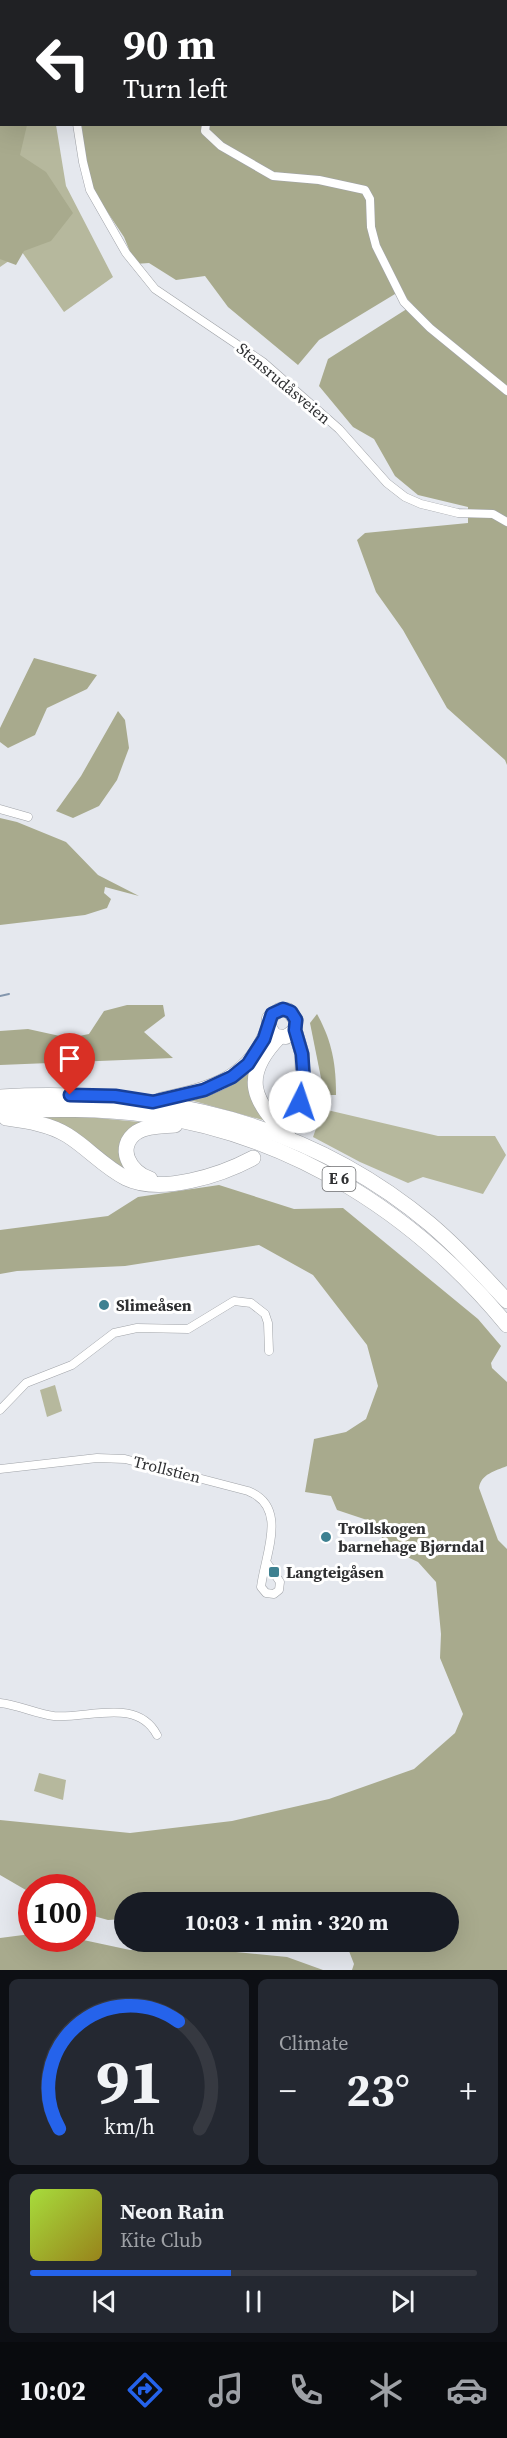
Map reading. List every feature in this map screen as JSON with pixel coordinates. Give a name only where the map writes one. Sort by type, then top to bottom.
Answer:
[{"type":"highway","points":[[282,1033],[302,1054],[303,1094],[289,1123]]},
{"type":"highway","name":"E 6","points":[[153,1102],[204,1090],[241,1070],[282,1033]]},
{"type":"highway","name":"E 6","points":[[282,1033],[261,1060],[255,1087],[262,1108],[292,1141]]},
{"type":"highway","name":"E 6","points":[[0,1097],[91,1095],[153,1102],[219,1115],[292,1141],[369,1180],[408,1208],[454,1246],[507,1301]]},
{"type":"highway","name":"E 6","points":[[0,1111],[91,1110],[151,1115],[254,1141],[295,1157],[344,1182],[421,1236],[462,1274],[507,1325]]},
{"type":"highway","points":[[0,1118],[24,1120],[53,1128],[72,1138],[122,1176],[145,1185],[165,1184],[216,1173],[253,1158]]},
{"type":"highway","name":"E 6","points":[[165,1184],[142,1176],[133,1169],[126,1156],[128,1143],[136,1133],[146,1128],[194,1124]]},
{"type":"street","name":"Stensrudåsveien","points":[[77,126],[83,162],[95,199],[126,253],[143,277],[159,293],[216,328],[263,362],[339,429],[387,483],[405,497],[421,504],[458,513],[493,514],[507,522]]},
{"type":"street","points":[[206,126],[206,132],[213,141],[273,176],[320,180],[365,190],[370,199],[371,227],[376,246],[404,302],[430,328],[507,391]]},
{"type":"street","points":[[0,809],[28,817]]},
{"type":"street","points":[[0,1410],[26,1383],[72,1365],[114,1333],[137,1328],[188,1329],[234,1301],[251,1303],[265,1314],[268,1323],[269,1352]]},
{"type":"street","name":"Trollstien","points":[[0,1469],[96,1458],[125,1459],[248,1491],[262,1497],[271,1512],[272,1526],[267,1563]]},
{"type":"street","points":[[0,1702],[51,1716],[101,1712],[128,1715],[148,1722],[157,1736]]},
{"type":"green space","points":[[0,126],[56,126],[66,186],[113,277],[64,312],[22,252],[0,267]]},
{"type":"green space","points":[[0,126],[27,126],[20,155],[46,172],[73,213],[51,241],[24,251],[16,265],[0,259]]},
{"type":"green space","points":[[82,126],[507,126],[507,765],[505,760],[447,708],[403,630],[376,592],[357,540],[365,533],[468,523],[468,507],[418,495],[395,476],[374,439],[353,427],[319,386],[328,359],[413,305],[400,291],[319,340],[298,365],[228,307],[205,276],[176,280],[149,263],[135,264],[124,237],[94,192],[83,159]]},
{"type":"green space","points":[[34,658],[97,675],[87,689],[47,708],[35,735],[8,748],[0,742],[0,728]]},
{"type":"green space","points":[[118,711],[125,720],[129,748],[117,780],[99,806],[73,818],[56,811],[81,776]]},
{"type":"green space","points":[[0,818],[17,822],[66,842],[98,875],[139,896],[105,887],[104,893],[111,899],[107,908],[85,915],[0,925]]},
{"type":"green space","points":[[127,1005],[163,1005],[165,1016],[144,1032],[173,1058],[0,1065],[0,1031],[28,1029],[69,1038],[89,1034],[104,1011]]},
{"type":"green space","points":[[317,1014],[332,1053],[336,1095],[330,1095],[321,1078],[310,1023]]},
{"type":"green space","points":[[249,1072],[270,1122],[190,1100]]},
{"type":"green space","points":[[323,1109],[438,1136],[495,1136],[506,1155],[483,1194],[423,1177],[408,1183],[360,1162],[313,1137]]},
{"type":"green space","points":[[29,1117],[87,1117],[150,1123],[134,1129],[132,1174]]},
{"type":"green space","points":[[219,1185],[294,1209],[343,1208],[478,1319],[501,1346],[491,1363],[492,1368],[507,1382],[507,1466],[486,1476],[479,1488],[498,1540],[507,1549],[507,1970],[352,1970],[354,1964],[349,1952],[459,1952],[459,1892],[114,1892],[114,1920],[108,1920],[96,1917],[96,1874],[18,1874],[18,1885],[0,1875],[0,1820],[130,1833],[232,1821],[329,1799],[414,1769],[455,1733],[463,1714],[440,1658],[441,1634],[436,1582],[418,1562],[390,1549],[370,1521],[337,1510],[331,1496],[305,1492],[314,1439],[346,1432],[366,1419],[378,1386],[367,1345],[313,1275],[259,1245],[125,1266],[17,1271],[0,1274],[0,1230],[108,1216],[138,1197]]},
{"type":"green space","points":[[55,1385],[62,1411],[47,1417],[40,1390]]},
{"type":"green space","points":[[39,1773],[66,1780],[63,1800],[34,1791]]},
{"type":"green space","points":[[18,1936],[18,1952],[96,1952],[96,1943],[114,1947],[114,1952],[236,1952],[287,1957],[323,1970],[0,1970],[0,1938]]},
{"type":"waterway","points":[[0,996],[9,994]]},
{"type":"place","name":"Slimeåsen","points":[[104,1305]]},
{"type":"place","name":"Trollskogen barnehage Bjørndal","points":[[326,1537]]},
{"type":"place","name":"Langteigåsen","points":[[274,1572]]},
{"type":"route","points":[[70,1095],[115,1096],[153,1102],[204,1090],[232,1077],[248,1064],[264,1039],[269,1027],[269,1018],[275,1011],[283,1009],[291,1012],[297,1024],[295,1030],[302,1054],[304,1083],[300,1102]]}]
